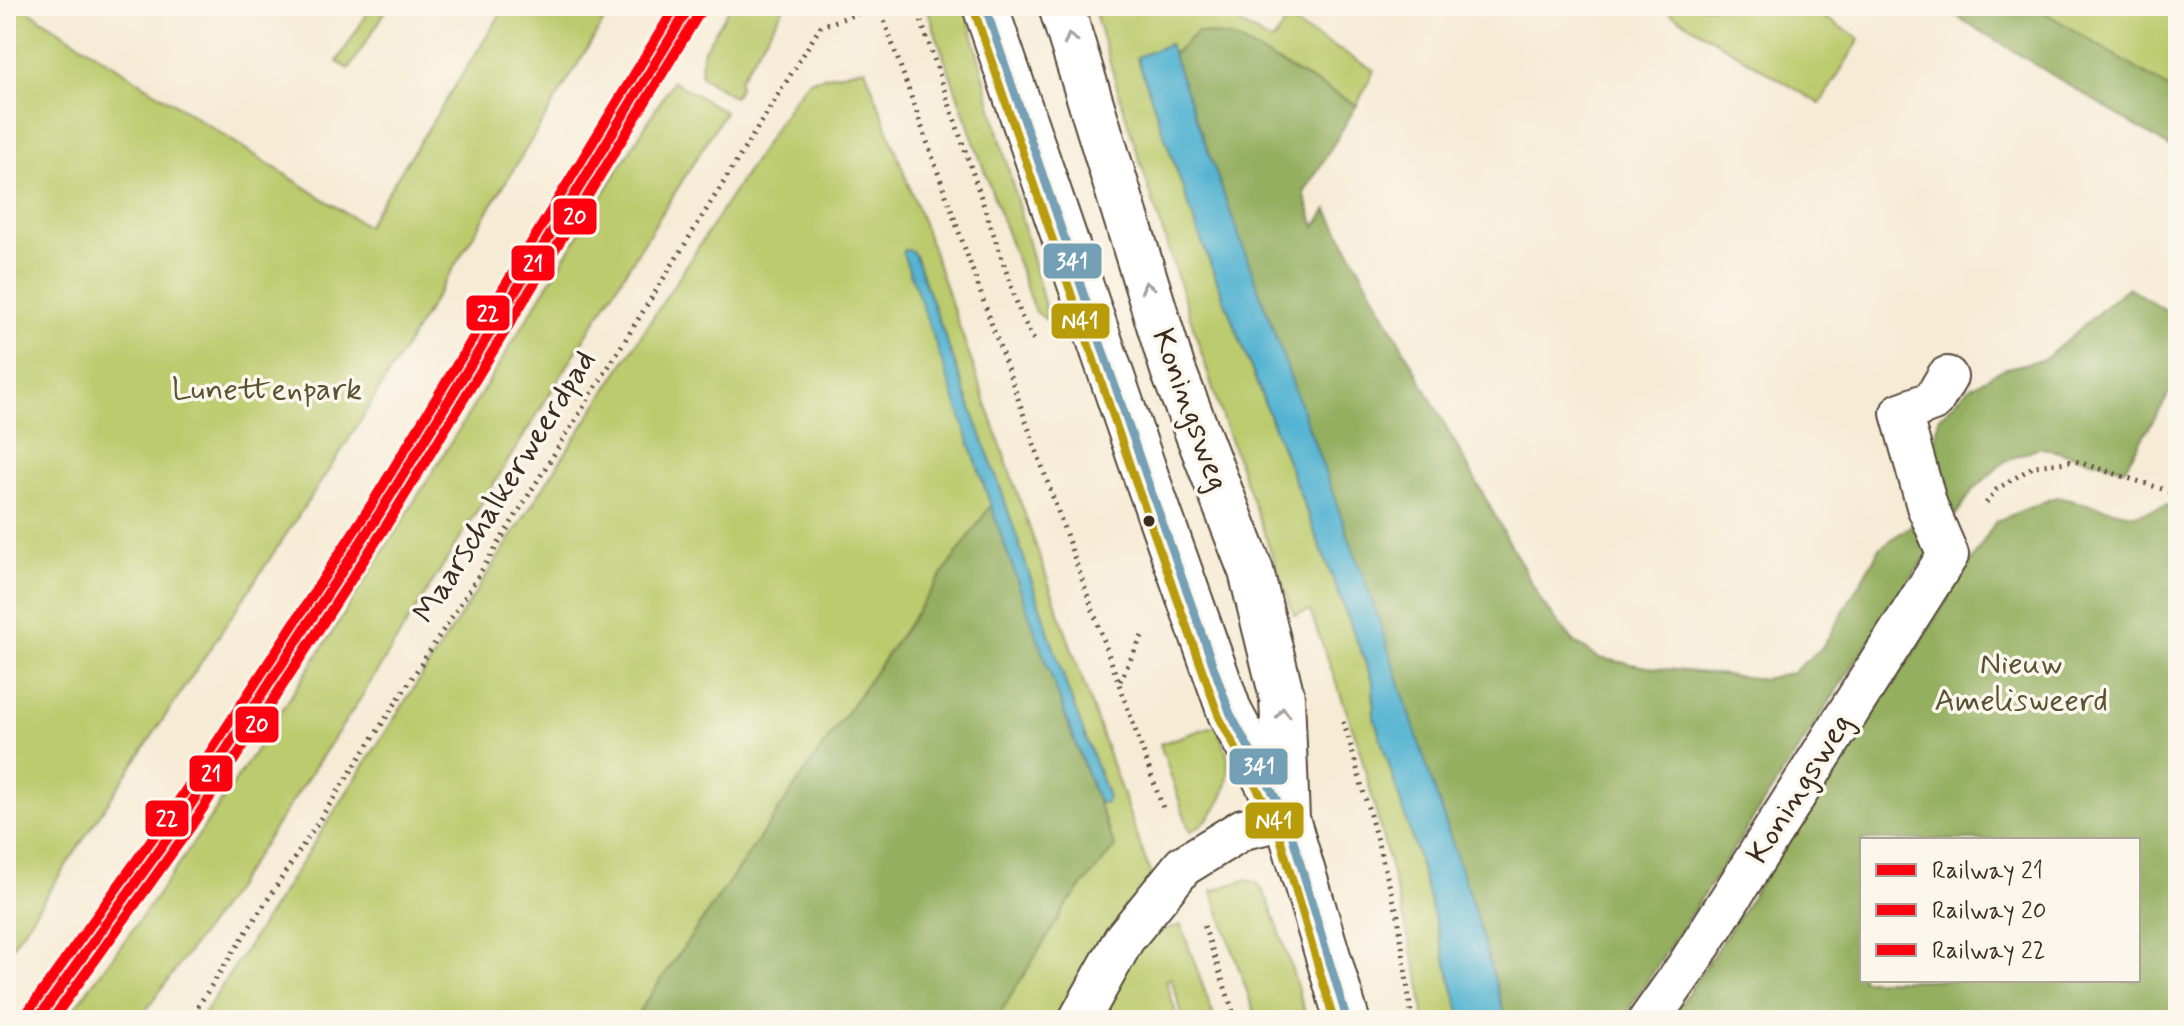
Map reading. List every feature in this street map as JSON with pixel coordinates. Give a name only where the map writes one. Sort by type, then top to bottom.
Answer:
[{"type":"main road","name":"Koningsweg","points":[[985,6],[1230,713],[1287,819],[1347,1020]]},
{"type":"main road","name":"Koningsweg","points":[[1061,6],[1173,370],[1251,571],[1282,697],[1287,819]]},
{"type":"lane","points":[[1947,377],[1933,401],[1901,413],[1927,506],[1948,555]]},
{"type":"lane","name":"Koningsweg","points":[[1649,1020],[1688,965],[1948,555]]},
{"type":"lane","points":[[1079,1020],[1124,939],[1183,866],[1243,829],[1287,819]]},
{"type":"path","points":[[880,6],[1236,1020]]},
{"type":"path","name":"Maarschalkerweerdpad","points":[[189,1020],[470,589],[821,26],[880,6]]},
{"type":"path","points":[[916,6],[1022,318],[1041,353]]},
{"type":"path","points":[[1948,555],[1996,490],[2034,466],[2075,461],[2178,494]]},
{"type":"path","points":[[1338,710],[1398,916],[1412,1020]]},
{"type":"green space","name":"Lunettenpark","points":[[6,6],[21,6],[366,226],[506,6],[613,6],[348,441],[6,956]]},
{"type":"green space","points":[[372,6],[389,6],[349,69],[337,62]]},
{"type":"green space","points":[[731,6],[785,6],[739,80],[740,87],[734,97],[701,76],[702,53]]},
{"type":"green space","points":[[926,6],[965,6],[1049,322],[1034,310]]},
{"type":"green space","points":[[1093,6],[1210,6],[1272,42],[1287,20],[1374,70],[1357,105],[1233,38],[1197,32],[1172,55],[1169,44],[1137,57],[1200,237],[1373,683],[1374,717],[1418,858],[1462,1020],[1424,1020],[1420,982],[1358,743],[1310,611],[1294,615],[1222,417]]},
{"type":"green space","points":[[1806,6],[1860,39],[1820,104],[1660,7]]},
{"type":"green space","points":[[1940,6],[2034,6],[2178,94],[2178,152]]},
{"type":"green space","points":[[2034,6],[2178,6],[2178,94]]},
{"type":"green space","points":[[1197,32],[1233,38],[1357,105],[1304,193],[1315,227],[1327,209],[1542,602],[1573,641],[1599,658],[1647,667],[1764,679],[1793,672],[1823,647],[1880,548],[1913,524],[1929,478],[1939,418],[1969,388],[2003,369],[2045,359],[2128,287],[2178,319],[2178,380],[2124,468],[2039,447],[2005,461],[1974,489],[1897,598],[1622,1020],[1506,1020],[1474,909],[1172,55]]},
{"type":"green space","points":[[865,68],[928,237],[1151,876],[1063,1020],[996,1020],[1068,903],[1115,847],[1096,797],[1100,803],[1108,797],[934,307],[915,256],[905,250],[903,254],[933,331],[991,505],[633,1020],[200,1020],[795,97],[810,80]]},
{"type":"green space","points":[[673,81],[725,112],[360,699],[234,889],[139,1020],[65,1020],[161,890],[310,667]]},
{"type":"green space","name":"Nieuw Amelisweerd","points":[[2056,497],[2135,515],[2178,502],[2178,1020],[1670,1020],[1923,638],[1996,521]]},
{"type":"green space","points":[[991,505],[1115,847],[1068,903],[996,1020],[633,1020]]},
{"type":"green space","points":[[1216,725],[1227,755],[1228,778],[1215,809],[1190,832],[1160,744]]},
{"type":"green space","points":[[1245,880],[1257,883],[1270,906],[1307,1020],[1257,1020],[1212,891]]},
{"type":"green space","points":[[1181,925],[1215,1020],[1184,1020],[1171,978],[1166,980],[1178,1020],[1091,1020],[1145,936]]},
{"type":"water","points":[[1169,44],[1376,612],[1474,909],[1506,1020],[1462,1020],[1418,858],[1374,717],[1373,682],[1200,237],[1137,57]]},
{"type":"water","points":[[905,250],[912,251],[915,256],[999,484],[1070,696],[1108,797],[1105,803],[1100,803],[1096,797],[1055,688],[903,254]]},
{"type":"rail line","name":"22","points":[[27,1013],[172,811],[371,505],[676,6]]},
{"type":"rail line","name":"21","points":[[37,1020],[182,818],[381,511],[690,6]]},
{"type":"rail line","name":"20","points":[[52,1020],[192,825],[391,518],[700,12]]},
{"type":"transit line","name":"341","points":[[985,6],[1230,713],[1287,819],[1347,1020]]},
{"type":"transit line","name":"N41","points":[[974,10],[1219,717],[1276,824],[1334,1020]]}]
